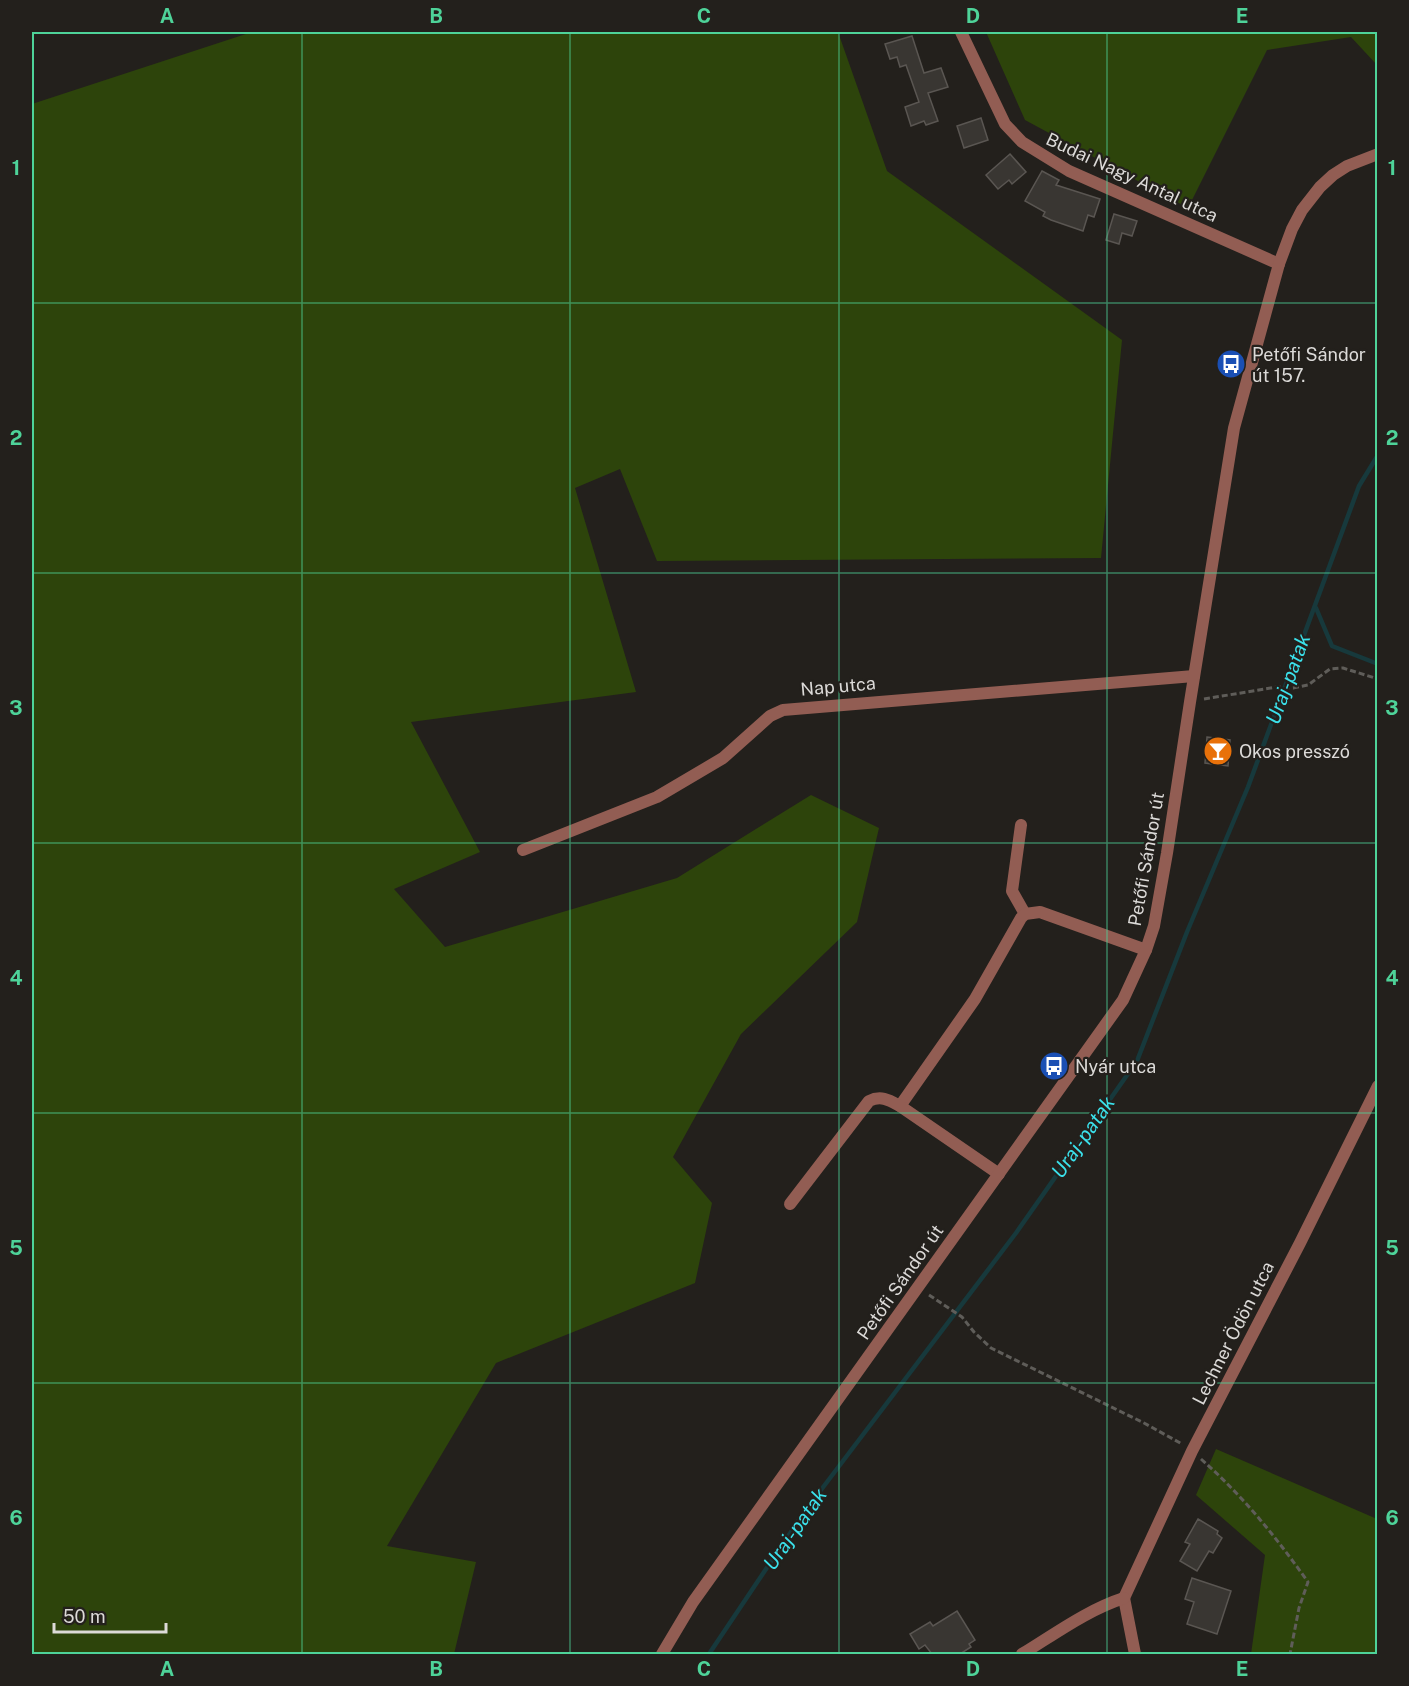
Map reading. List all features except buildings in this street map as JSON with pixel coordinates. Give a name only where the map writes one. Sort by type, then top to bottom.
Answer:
[{"type":"street","name":"Budai Nagy Antal utca","points":[[961,32],[1005,124],[1022,142],[1069,171],[1279,264]]},
{"type":"street","name":"Petőfi Sándor út","points":[[662,1654],[693,1602],[1123,1000],[1146,950],[1154,926],[1166,864],[1234,428],[1279,264],[1302,210],[1320,187],[1347,166],[1377,154]]},
{"type":"street","name":"Nap utca","points":[[524,850],[657,797],[723,758],[770,716],[783,710],[1194,676]]},
{"type":"street","points":[[1021,825],[1012,891],[1025,914]]},
{"type":"street","points":[[900,1106],[975,999],[1025,914],[1040,912],[1146,950]]},
{"type":"street","name":"Lechner Ödön utca","points":[[1124,1598],[1192,1451],[1295,1253],[1377,1086]]},
{"type":"street","points":[[790,1204],[869,1101],[874,1098],[883,1097],[900,1106],[999,1174]]},
{"type":"street","points":[[1022,1654],[1085,1615],[1124,1598],[1135,1654]]},
{"type":"path","points":[[1190,702],[1277,687],[1293,688],[1308,685],[1330,669],[1343,668],[1377,679]]},
{"type":"path","points":[[919,1288],[962,1317],[991,1348],[1144,1423],[1192,1451],[1231,1486],[1277,1539],[1308,1582],[1299,1608],[1290,1654]]},
{"type":"green space","points":[[252,32],[838,32],[887,171],[1122,340],[1101,558],[657,561],[620,469],[575,488],[636,692],[411,722],[480,852],[394,889],[445,947],[677,878],[811,795],[879,828],[857,922],[741,1034],[673,1157],[712,1203],[695,1283],[496,1363],[387,1546],[476,1562],[454,1654],[32,1654],[32,104]]},
{"type":"green space","points":[[986,32],[1377,32],[1377,65],[1351,37],[1267,50],[1188,208],[1025,120]]},
{"type":"green space","points":[[1216,1449],[1377,1519],[1377,1654],[1251,1654],[1265,1555],[1196,1495]]},
{"type":"waterway","name":"Uraj-patak","points":[[709,1654],[805,1511],[1016,1233],[1137,1061],[1187,932],[1248,787],[1359,486],[1378,455]]},
{"type":"waterway","points":[[1316,608],[1332,646],[1378,664]]},
{"type":"place","name":"Petőfi Sándor út 157.","points":[[1231,364]]},
{"type":"place","name":"Okos presszó","points":[[1218,751]]},
{"type":"place","name":"Nyár utca","points":[[1054,1066]]}]
